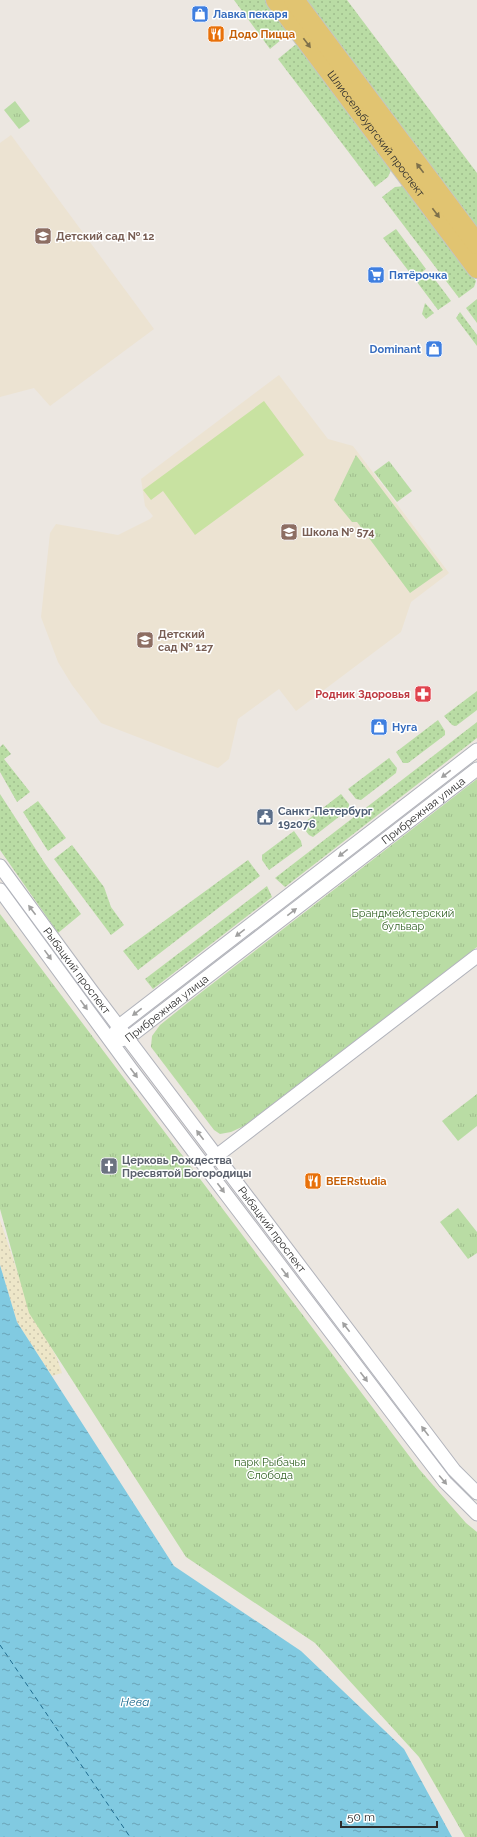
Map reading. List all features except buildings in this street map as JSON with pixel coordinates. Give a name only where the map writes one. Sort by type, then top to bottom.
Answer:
[{"type":"main road","name":"Шлиссельбургский проспект","points":[[276,0],[477,268]]},
{"type":"main road","name":"Шлиссельбургский проспект","points":[[294,0],[477,244]]},
{"type":"street","name":"Прибрежная улица","points":[[111,1042],[119,1026],[477,750]]},
{"type":"street","name":"Прибрежная улица","points":[[111,1042],[128,1038],[477,769]]},
{"type":"street","name":"Рыбацкий проспект","points":[[0,866],[216,1156],[454,1470],[477,1493]]},
{"type":"street","name":"Рыбацкий проспект","points":[[0,890],[204,1166],[445,1482],[477,1514]]},
{"type":"street","points":[[204,1166],[477,956]]},
{"type":"shaded area","name":"Детский сад № 12","points":[[11,135],[154,329],[50,406],[34,388],[0,397],[0,143]]},
{"type":"shaded area","name":"Школа № 574","points":[[279,375],[328,439],[353,446],[449,573],[411,602],[401,632],[296,711],[279,689],[238,719],[229,759],[218,768],[101,723],[72,685],[58,662],[41,617],[50,533],[56,524],[118,535],[150,519],[153,516],[145,506],[141,479]]},
{"type":"green space","points":[[234,0],[266,0],[289,31],[287,35],[270,49]]},
{"type":"green space","points":[[307,0],[347,0],[477,173],[477,230],[306,3]]},
{"type":"green space","points":[[299,44],[392,168],[388,177],[375,187],[278,59],[295,45]]},
{"type":"green space","points":[[15,101],[30,121],[19,129],[4,110]]},
{"type":"green space","points":[[405,186],[476,281],[474,287],[459,298],[382,197],[395,187]]},
{"type":"green space","points":[[396,229],[426,269],[414,278],[383,238]]},
{"type":"green space","points":[[430,273],[451,301],[438,310],[417,282]]},
{"type":"green space","points":[[477,299],[477,323],[466,308]]},
{"type":"green space","points":[[425,303],[434,313],[426,319],[422,314]]},
{"type":"green space","points":[[460,312],[477,335],[477,346],[456,318]]},
{"type":"green space","points":[[264,401],[304,455],[195,535],[163,491],[151,500],[143,490]]},
{"type":"green space","points":[[356,455],[443,570],[410,593],[357,522],[352,522],[334,500]]},
{"type":"green space","points":[[389,461],[412,491],[397,502],[374,472]]},
{"type":"green space","points":[[477,691],[477,710],[456,726],[452,725],[444,716]]},
{"type":"green space","points":[[438,720],[445,731],[445,735],[408,763],[403,763],[396,752]]},
{"type":"green space","points":[[477,722],[477,738],[285,887],[275,878]]},
{"type":"green space","points":[[3,744],[11,754],[4,759],[30,792],[17,802],[0,772],[0,747]]},
{"type":"green space","points":[[389,758],[397,768],[396,773],[361,800],[356,799],[348,789]]},
{"type":"green space","name":"Брандмейстерский бульвар","points":[[477,779],[477,947],[244,1126],[231,1132],[220,1134],[214,1130],[151,1047],[152,1036],[160,1025]]},
{"type":"green space","points":[[0,794],[44,862],[81,914],[58,933],[0,850]]},
{"type":"green space","points":[[341,794],[349,804],[349,809],[313,837],[309,835],[301,825]]},
{"type":"green space","points":[[38,801],[66,838],[48,851],[23,812]]},
{"type":"green space","points":[[294,831],[301,841],[302,846],[269,870],[262,860],[262,855]]},
{"type":"green space","points":[[72,845],[104,887],[111,907],[124,925],[111,935],[54,859]]},
{"type":"green space","points":[[248,860],[260,876],[138,970],[123,951]]},
{"type":"green space","points":[[267,886],[272,897],[153,989],[145,979]]},
{"type":"green space","name":"парк Рыбачья Слобода","points":[[0,914],[419,1469],[466,1523],[477,1532],[477,1837],[465,1837],[419,1757],[315,1643],[186,1557],[29,1313],[0,1209]]},
{"type":"green space","points":[[477,1094],[477,1126],[458,1141],[442,1121]]},
{"type":"green space","points":[[458,1208],[477,1232],[477,1253],[468,1259],[440,1222]]},
{"type":"sand","points":[[0,1220],[31,1312],[57,1358],[62,1373],[52,1376],[17,1322],[0,1265]]},
{"type":"water","name":"Нева","points":[[0,1265],[17,1322],[174,1566],[301,1651],[404,1749],[452,1837],[0,1837]]},
{"type":"ferry route","points":[[0,1645],[130,1837]]},
{"type":"place","name":"Лавка пекаря","points":[[200,14]]},
{"type":"place","name":"Додо Пицца","points":[[216,34]]},
{"type":"place","name":"Детский сад № 12","points":[[43,236]]},
{"type":"place","name":"Пятёрочка","points":[[376,275]]},
{"type":"place","name":"Dominant","points":[[434,349]]},
{"type":"place","name":"Школа № 574","points":[[289,532]]},
{"type":"place","name":"Детский сад № 127","points":[[145,640]]},
{"type":"place","name":"Родник Здоровья","points":[[423,694]]},
{"type":"place","name":"Нуга","points":[[379,727]]},
{"type":"place","name":"Санкт-Петербург 192076","points":[[265,817]]},
{"type":"place","name":"Церковь Рождества Пресвятой Богородицы","points":[[109,1166]]},
{"type":"place","name":"BEERstudia","points":[[313,1181]]}]
